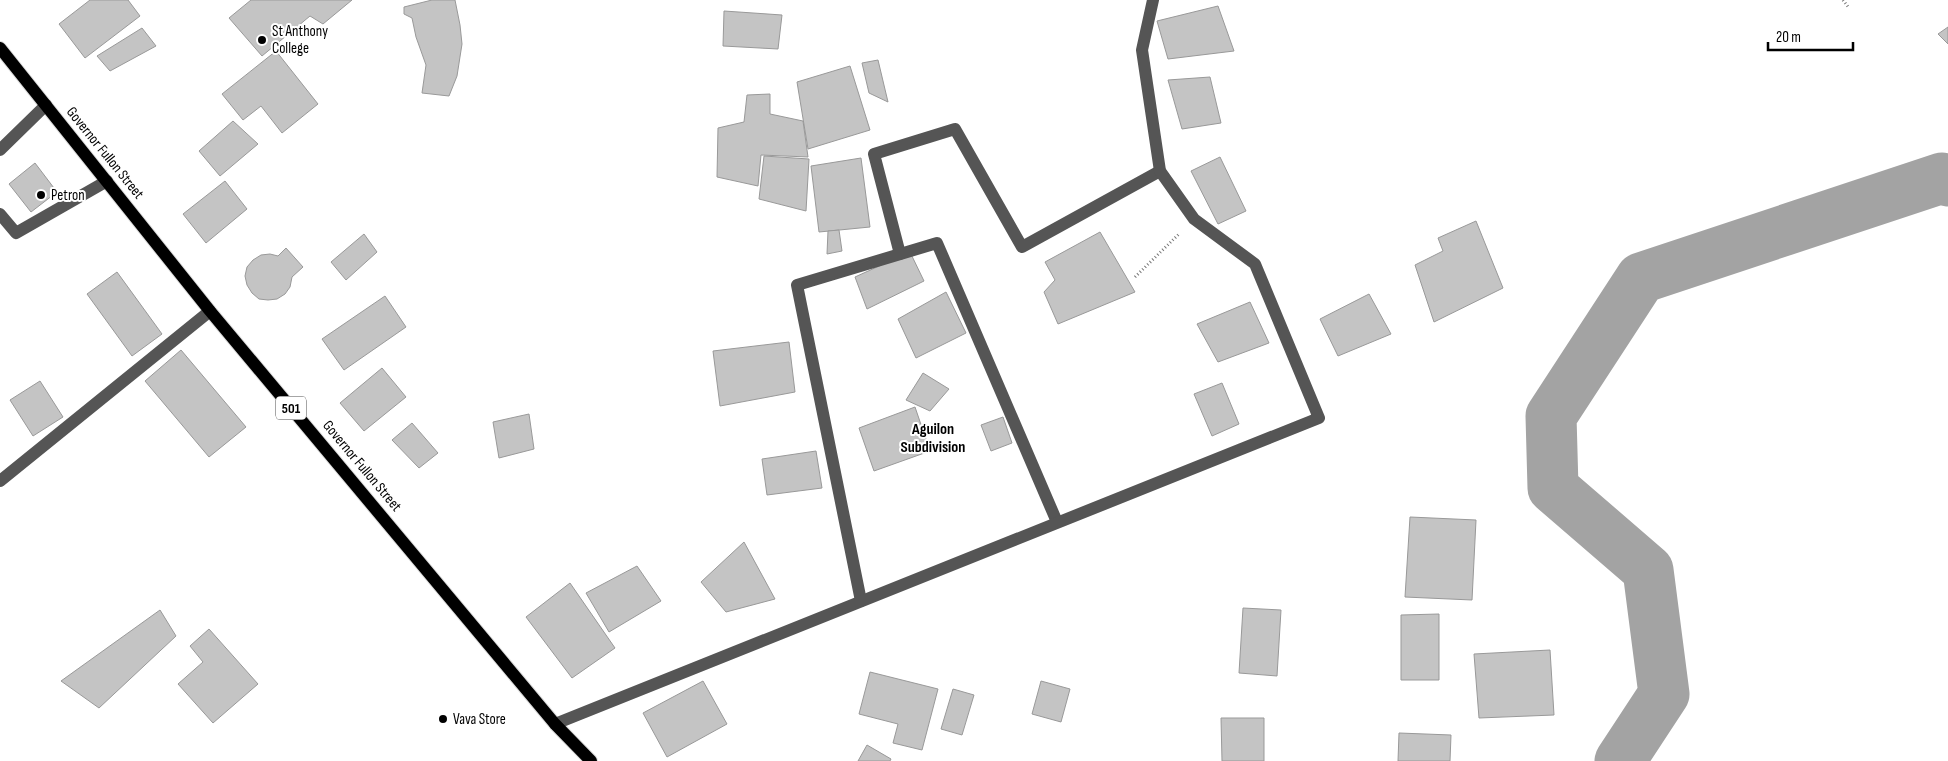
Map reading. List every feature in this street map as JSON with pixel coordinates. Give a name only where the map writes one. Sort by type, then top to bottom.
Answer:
[{"type":"main road","name":"Governor Fullon Street","points":[[0,48],[210,311],[556,724],[591,761]]},
{"type":"street","points":[[556,724],[1318,418],[1255,264],[1194,219],[1160,171],[1142,50],[1153,0]]},
{"type":"street","points":[[0,150],[46,105]]},
{"type":"street","points":[[900,254],[874,154],[955,129],[1022,246],[1160,171]]},
{"type":"street","points":[[0,214],[16,233],[107,181]]},
{"type":"street","points":[[861,601],[797,285],[937,243],[1057,522]]},
{"type":"street","points":[[0,481],[210,311]]},
{"type":"path","points":[[1843,0],[1848,8]]},
{"type":"path","points":[[1135,276],[1194,219]]},
{"type":"building","points":[[90,0],[128,0],[140,16],[85,58],[59,24]]},
{"type":"building","points":[[251,0],[352,0],[323,24],[310,16],[262,56],[229,18]]},
{"type":"building","points":[[432,0],[455,0],[460,25],[462,44],[457,76],[449,96],[422,93],[426,65],[416,37],[412,18],[404,14],[404,7]]},
{"type":"building","points":[[1218,6],[1234,51],[1168,59],[1157,21]]},
{"type":"building","points":[[724,11],[782,15],[778,49],[723,46]]},
{"type":"building","points":[[1948,27],[1948,44],[1938,34]]},
{"type":"building","points":[[142,28],[156,46],[110,71],[97,56]]},
{"type":"building","points":[[276,51],[318,104],[282,133],[261,106],[243,120],[222,94]]},
{"type":"building","points":[[878,60],[888,102],[869,93],[862,63]]},
{"type":"building","points":[[850,66],[870,130],[808,149],[797,82]]},
{"type":"building","points":[[1210,77],[1221,123],[1182,129],[1168,80]]},
{"type":"building","points":[[770,94],[770,114],[803,121],[808,157],[761,155],[758,186],[717,177],[718,128],[744,122],[747,95]]},
{"type":"building","points":[[233,121],[258,144],[220,176],[199,151]]},
{"type":"building","points":[[764,156],[809,159],[806,211],[759,199]]},
{"type":"building","points":[[1220,157],[1246,211],[1218,224],[1191,171]]},
{"type":"building","points":[[861,158],[870,227],[819,232],[811,166]]},
{"type":"building","points":[[35,163],[57,192],[31,212],[9,184]]},
{"type":"building","points":[[225,181],[247,209],[206,243],[183,214]]},
{"type":"building","points":[[1476,221],[1503,288],[1434,322],[1415,265],[1443,251],[1438,238]]},
{"type":"building","points":[[839,230],[842,251],[827,254],[828,231]]},
{"type":"building","points":[[1100,232],[1135,292],[1058,324],[1044,292],[1055,280],[1045,262]]},
{"type":"building","points":[[364,234],[377,252],[346,280],[331,262]]},
{"type":"building","points":[[286,248],[303,267],[292,277],[290,287],[285,294],[277,299],[259,299],[247,285],[245,276],[247,267],[261,255],[270,254],[278,256]]},
{"type":"building","points":[[910,252],[924,281],[867,309],[855,277]]},
{"type":"building","points":[[117,272],[162,334],[132,356],[87,294]]},
{"type":"building","points":[[946,292],[966,333],[916,358],[898,319]]},
{"type":"building","points":[[1369,294],[1391,334],[1338,356],[1320,319]]},
{"type":"building","points":[[385,296],[406,327],[344,370],[322,339]]},
{"type":"building","points":[[1250,302],[1269,343],[1218,362],[1197,324]]},
{"type":"building","points":[[789,342],[795,392],[720,406],[713,351]]},
{"type":"building","points":[[181,350],[246,427],[209,457],[145,381]]},
{"type":"building","points":[[382,368],[406,397],[364,431],[340,403]]},
{"type":"building","points":[[923,373],[949,389],[930,411],[906,400]]},
{"type":"building","points":[[40,381],[63,417],[33,436],[10,400]]},
{"type":"building","points":[[1222,383],[1239,424],[1212,436],[1194,394]]},
{"type":"building","points":[[915,407],[930,451],[874,471],[859,428]]},
{"type":"building","points":[[529,414],[534,449],[499,458],[493,422]]},
{"type":"building","points":[[1003,417],[1012,443],[991,451],[981,425]]},
{"type":"building","points":[[412,423],[438,453],[419,468],[392,440]]},
{"type":"building","points":[[816,451],[822,488],[767,495],[762,459]]},
{"type":"building","points":[[1410,517],[1476,520],[1472,600],[1405,597]]},
{"type":"building","points":[[744,542],[775,599],[726,612],[701,582]]},
{"type":"building","points":[[637,566],[661,601],[609,632],[586,593]]},
{"type":"building","points":[[570,583],[615,648],[572,678],[526,617]]},
{"type":"building","points":[[1243,608],[1281,610],[1277,676],[1239,673]]},
{"type":"building","points":[[160,610],[176,636],[99,708],[61,681]]},
{"type":"building","points":[[1439,614],[1439,680],[1401,680],[1401,615]]},
{"type":"building","points":[[209,629],[258,684],[213,723],[178,684],[203,662],[190,646]]},
{"type":"building","points":[[1550,650],[1554,715],[1479,718],[1474,654]]},
{"type":"building","points":[[870,672],[938,689],[922,750],[893,743],[898,724],[859,714]]},
{"type":"building","points":[[703,681],[727,724],[667,757],[643,713]]},
{"type":"building","points":[[1041,681],[1070,689],[1061,722],[1032,714]]},
{"type":"building","points":[[953,689],[974,695],[962,735],[941,729]]},
{"type":"building","points":[[1221,718],[1264,718],[1264,761],[1222,761]]},
{"type":"building","points":[[1399,733],[1451,735],[1450,761],[1398,761]]},
{"type":"building","points":[[867,745],[891,759],[890,761],[858,761]]},
{"type":"waterway","points":[[1620,761],[1664,694],[1648,570],[1553,488],[1551,416],[1641,278],[1942,178],[1948,181]]},
{"type":"place","name":"St Anthony College","points":[[262,40]]},
{"type":"place","name":"Petron","points":[[41,195]]},
{"type":"place","name":"Vava Store","points":[[443,719]]},
{"type":"district","name":"Aguilon Subdivision","points":[[933,438]]}]
